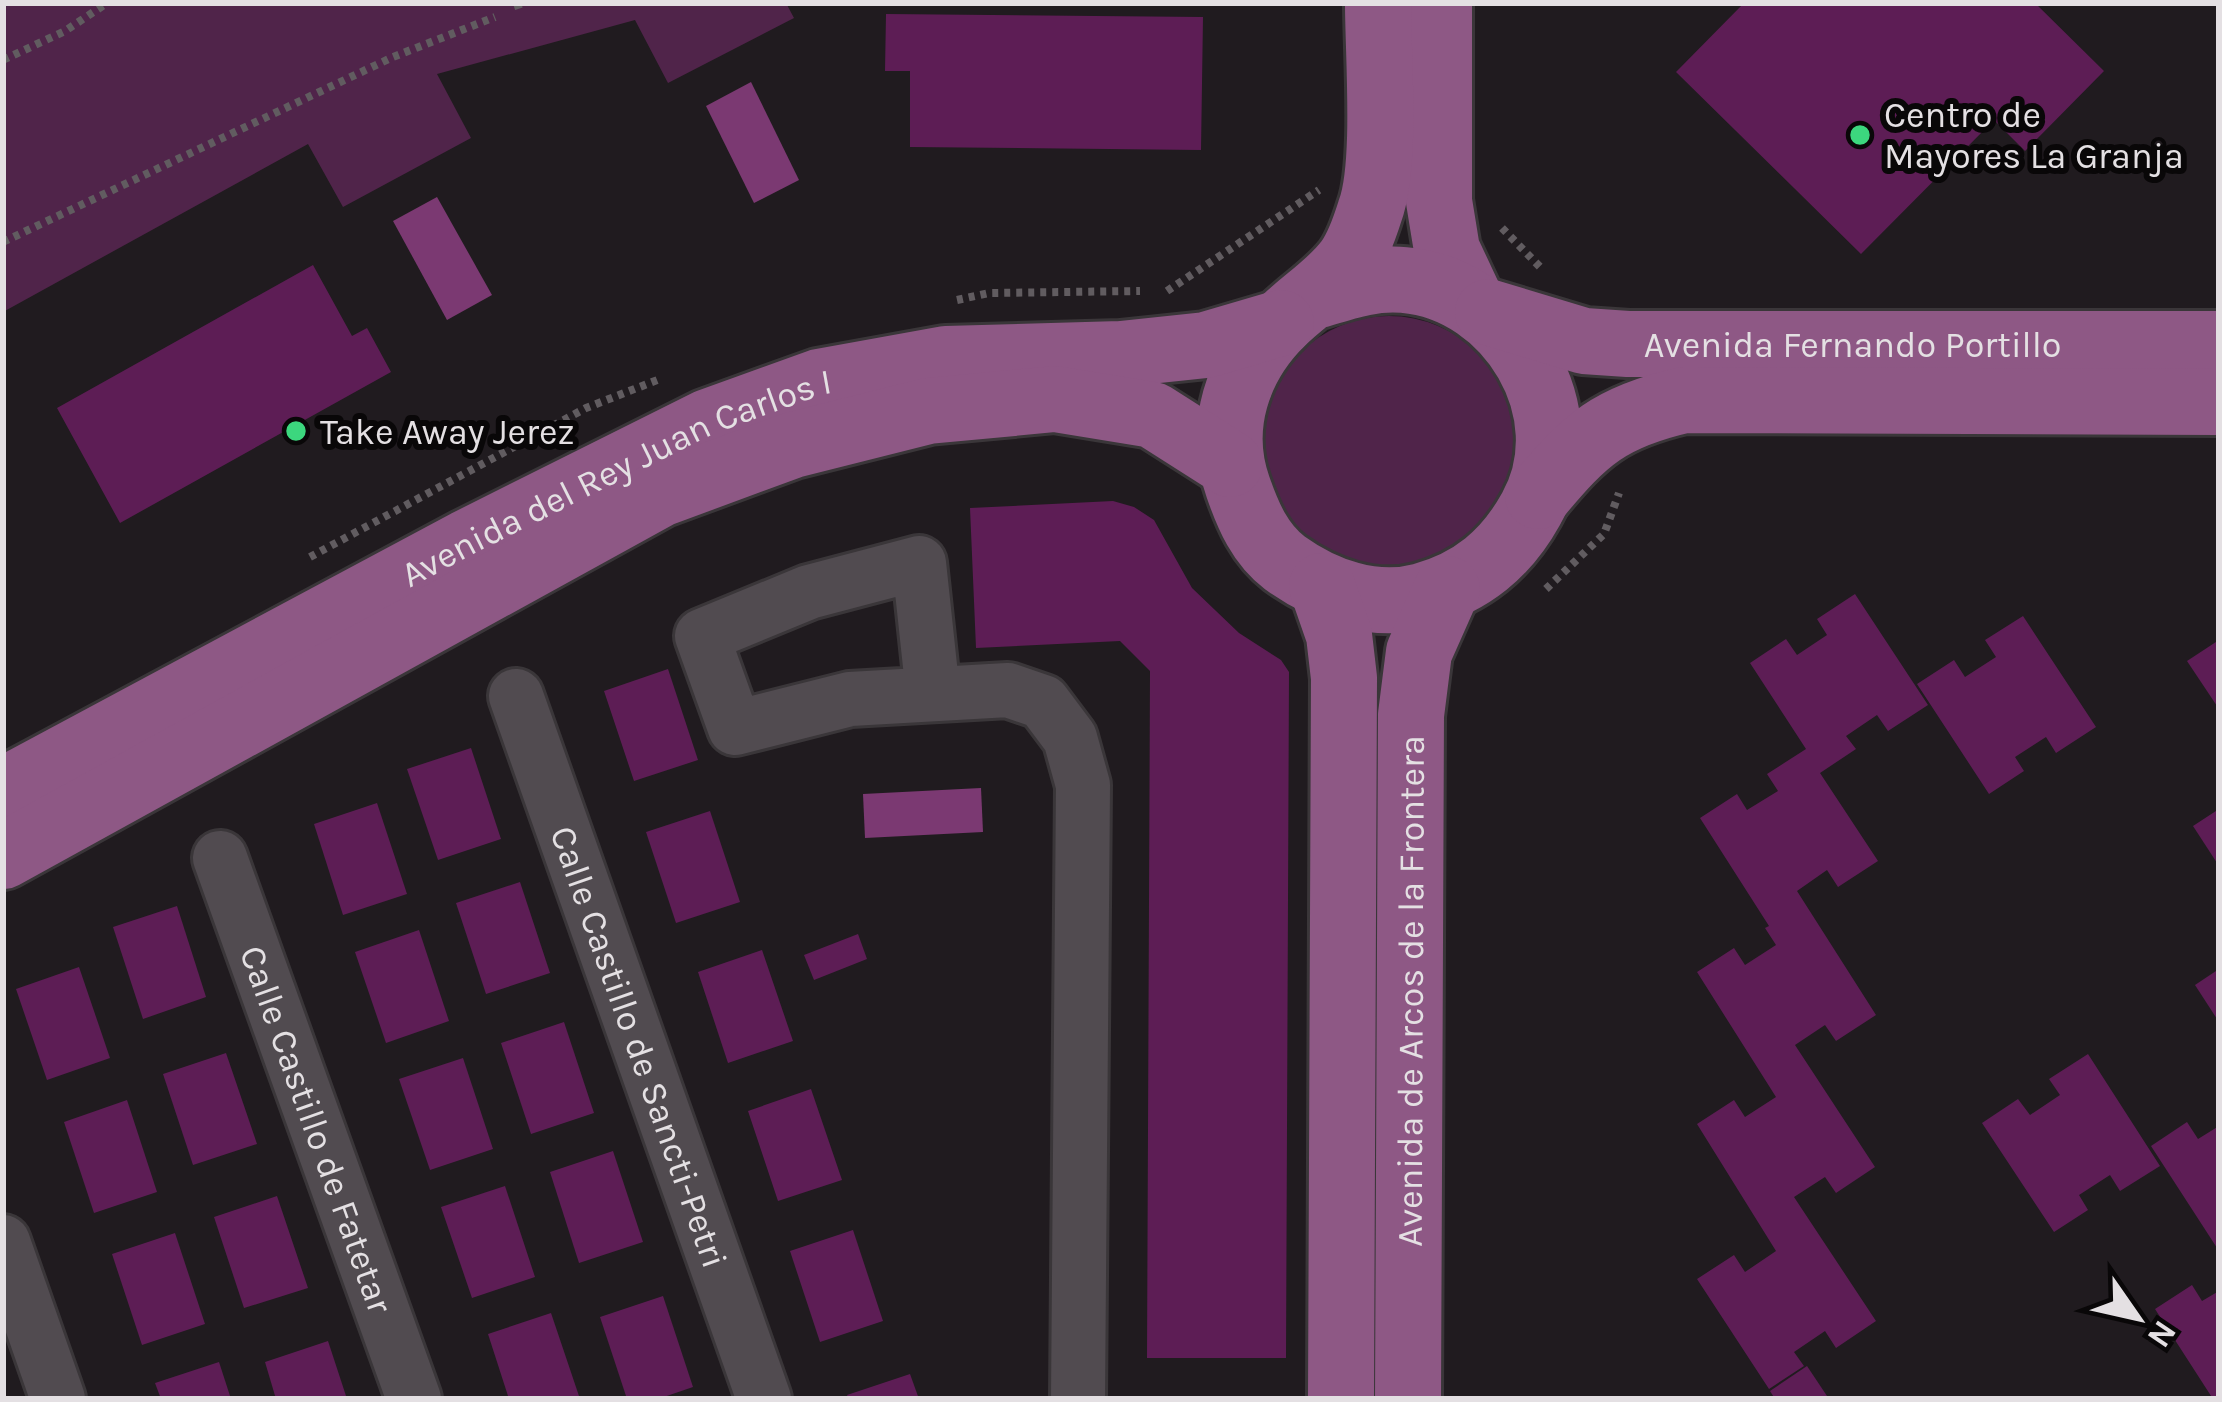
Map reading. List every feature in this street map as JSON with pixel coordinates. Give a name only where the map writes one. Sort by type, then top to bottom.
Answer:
[{"type":"main road","points":[[1378,3],[1378,174],[1372,206],[1351,258],[1298,309],[1241,376],[1228,429],[1230,464],[1251,524],[1281,560],[1322,586],[1372,600],[1409,599],[1448,589],[1486,567],[1515,538],[1538,496],[1548,452],[1546,412],[1536,376],[1517,343],[1479,306],[1447,250],[1438,201],[1438,3]]},
{"type":"main road","points":[[1298,309],[1373,279],[1408,280],[1479,306]]},
{"type":"main road","name":"Avenida Fernando Portillo","points":[[1479,306],[1584,341],[1628,344],[2219,344]]},
{"type":"main road","name":"Avenida del Rey Juan Carlos I","points":[[3,791],[445,554],[708,422],[819,382],[946,359],[1121,354],[1206,345],[1298,309]]},
{"type":"main road","name":"Avenida del Rey Juan Carlos I","points":[[3,856],[660,494],[793,445],[928,411],[1055,399],[1153,416],[1230,464]]},
{"type":"main road","name":"Avenida Fernando Portillo","points":[[1538,496],[1577,448],[1634,412],[1684,400],[2219,402]]},
{"type":"main road","name":"Avenida de Arcos de la Frontera","points":[[1322,586],[1339,635],[1344,678],[1341,1399]]},
{"type":"main road","name":"Avenida de Arcos de la Frontera","points":[[1408,1399],[1411,716],[1419,652],[1448,589]]},
{"type":"street","points":[[933,694],[1008,690],[1043,702],[1070,738],[1083,785],[1078,1399]]},
{"type":"street","name":"Calle Castillo de Sancti-Petri","points":[[516,696],[764,1399]]},
{"type":"street","name":"Calle Castillo de Fatetar","points":[[220,858],[414,1399]]},
{"type":"street","points":[[3,1242],[58,1399]]},
{"type":"path","points":[[3,59],[65,31],[106,3]]},
{"type":"path","points":[[3,242],[393,57],[495,17]]},
{"type":"path","points":[[945,302],[989,293],[1169,291],[1346,172],[1378,174]]},
{"type":"path","points":[[1492,214],[1548,274]]},
{"type":"path","points":[[296,566],[586,408],[664,377]]},
{"type":"path","points":[[1532,597],[1549,588],[1604,534],[1636,445],[1634,412]]},
{"type":"shaded area","points":[[3,3],[786,3],[794,18],[668,83],[635,20],[437,74],[471,138],[343,207],[308,144],[3,312]]},
{"type":"shaded area","points":[[751,82],[799,180],[754,203],[706,106]]},
{"type":"shaded area","points":[[437,197],[492,295],[447,320],[393,221]]},
{"type":"shaded area","points":[[1389,316],[1437,326],[1479,353],[1506,395],[1516,443],[1506,491],[1479,533],[1437,560],[1389,570],[1341,560],[1299,533],[1272,491],[1262,443],[1272,395],[1299,353],[1341,326]]},
{"type":"shaded area","points":[[981,788],[983,832],[865,838],[863,794]]},
{"type":"building","name":"Centro de Mayores La Granja","points":[[1744,3],[2035,3],[2104,71],[2025,151],[1994,120],[1861,254],[1676,72]]},
{"type":"building","points":[[886,14],[1203,17],[1201,150],[910,147],[910,71],[885,71]]},
{"type":"building","points":[[313,265],[352,336],[367,328],[391,372],[120,523],[57,408]]},
{"type":"building","points":[[1113,501],[1154,520],[1192,588],[1239,633],[1281,660],[1289,672],[1286,1358],[1147,1358],[1150,671],[1120,641],[976,648],[970,508]]},
{"type":"building","points":[[1855,594],[1928,705],[1888,731],[1877,715],[1846,736],[1856,749],[1820,773],[1878,861],[1838,887],[1827,870],[1797,891],[1876,1015],[1836,1041],[1825,1025],[1795,1045],[1875,1167],[1836,1193],[1825,1177],[1794,1197],[1876,1321],[1836,1348],[1825,1331],[1794,1352],[1804,1366],[1769,1389],[1697,1279],[1734,1255],[1745,1272],[1776,1251],[1697,1124],[1734,1100],[1745,1117],[1776,1097],[1697,972],[1734,948],[1745,965],[1776,945],[1765,928],[1769,926],[1700,818],[1737,794],[1747,810],[1778,791],[1767,774],[1806,749],[1750,663],[1786,639],[1797,655],[1827,635],[1817,619]]},
{"type":"building","points":[[2023,616],[2096,727],[2056,753],[2046,737],[2015,757],[2024,771],[1989,794],[1917,684],[1954,660],[1965,677],[1996,657],[1985,640]]},
{"type":"building","points":[[2219,640],[2219,709],[2187,661]]},
{"type":"building","points":[[668,669],[698,760],[634,781],[604,691]]},
{"type":"building","points":[[471,748],[501,839],[438,860],[407,769]]},
{"type":"building","points":[[377,803],[407,894],[343,915],[314,824]]},
{"type":"building","points":[[2219,809],[2219,866],[2193,826]]},
{"type":"building","points":[[710,811],[740,902],[676,923],[646,832]]},
{"type":"building","points":[[520,882],[550,973],[486,994],[456,903]]},
{"type":"building","points":[[177,906],[206,997],[143,1019],[113,927]]},
{"type":"building","points":[[419,930],[449,1021],[386,1043],[355,952]]},
{"type":"building","points":[[858,934],[867,959],[814,980],[804,955]]},
{"type":"building","points":[[762,950],[793,1041],[728,1063],[698,972]]},
{"type":"building","points":[[79,967],[110,1058],[47,1080],[16,989]]},
{"type":"building","points":[[2219,969],[2219,1022],[2195,985]]},
{"type":"building","points":[[564,1022],[594,1113],[531,1134],[501,1043]]},
{"type":"building","points":[[226,1053],[257,1144],[193,1165],[163,1074]]},
{"type":"building","points":[[2088,1054],[2160,1166],[2120,1191],[2110,1175],[2079,1195],[2088,1210],[2054,1232],[1982,1123],[2018,1099],[2030,1115],[2060,1095],[2049,1079]]},
{"type":"building","points":[[463,1058],[493,1149],[430,1170],[399,1079]]},
{"type":"building","points":[[811,1089],[842,1180],[778,1201],[748,1111]]},
{"type":"building","points":[[127,1100],[157,1192],[94,1213],[64,1122]]},
{"type":"building","points":[[2187,1122],[2198,1139],[2219,1126],[2219,1251],[2151,1146]]},
{"type":"building","points":[[613,1151],[643,1242],[579,1263],[550,1172]]},
{"type":"building","points":[[505,1186],[535,1277],[472,1298],[441,1207]]},
{"type":"building","points":[[277,1196],[308,1288],[244,1308],[214,1217]]},
{"type":"building","points":[[853,1230],[883,1321],[820,1342],[790,1251]]},
{"type":"building","points":[[175,1233],[205,1324],[142,1345],[112,1254]]},
{"type":"building","points":[[2192,1285],[2202,1301],[2219,1291],[2219,1399],[2213,1399],[2155,1309]]},
{"type":"building","points":[[663,1296],[693,1387],[658,1399],[627,1399],[600,1317]]},
{"type":"building","points":[[551,1313],[580,1399],[509,1399],[488,1334]]},
{"type":"building","points":[[328,1341],[347,1399],[276,1399],[265,1362]]},
{"type":"building","points":[[219,1362],[231,1399],[161,1399],[155,1383]]},
{"type":"building","points":[[1807,1366],[1829,1399],[1775,1399],[1770,1391]]},
{"type":"building","points":[[910,1374],[919,1399],[849,1399],[847,1395]]},
{"type":"place","name":"Centro de Mayores La Granja","points":[[1860,135]]},
{"type":"place","name":"Take Away Jerez","points":[[296,431]]}]
